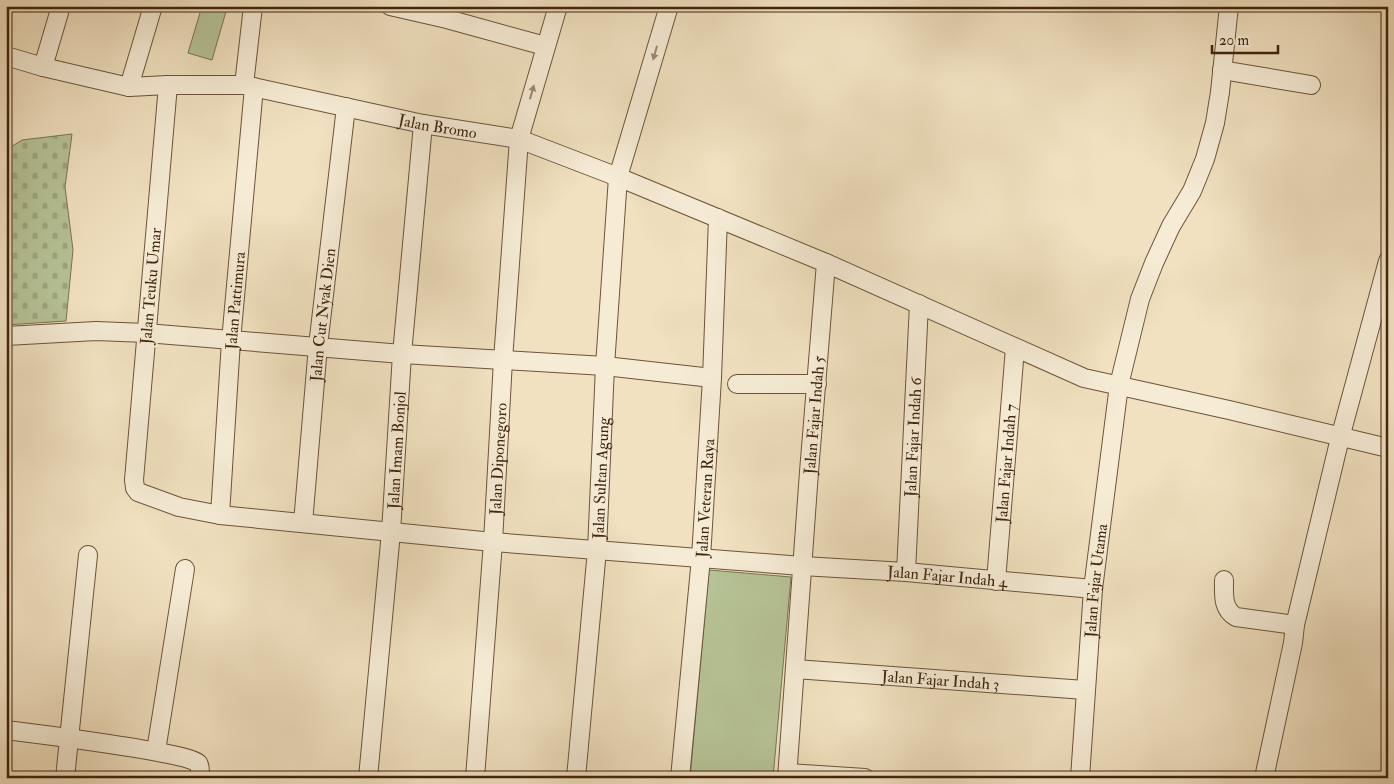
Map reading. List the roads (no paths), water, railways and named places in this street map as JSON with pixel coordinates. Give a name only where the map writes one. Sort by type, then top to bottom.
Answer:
[{"type":"street","points":[[43,67],[61,6]]},
{"type":"street","points":[[128,86],[154,6]]},
{"type":"street","name":"Jalan Pattimura","points":[[220,515],[253,6]]},
{"type":"street","points":[[390,6],[449,13],[545,46]]},
{"type":"street","name":"Jalan Diponegoro","points":[[475,778],[493,542],[503,360],[519,139],[558,6]]},
{"type":"street","name":"Jalan Sultan Agung","points":[[576,778],[597,550],[605,366],[618,177],[669,6]]},
{"type":"street","name":"Jalan Fajar Utama","points":[[1080,778],[1093,589],[1119,385],[1140,299],[1171,226],[1192,191],[1205,159],[1215,123],[1229,6]]},
{"type":"street","name":"Jalan Bromo","points":[[6,56],[43,67],[128,86],[249,86],[423,124],[519,139],[618,177],[826,263],[1084,378],[1388,448]]},
{"type":"street","points":[[1222,70],[1311,85]]},
{"type":"street","name":"Jalan Teuku Umar","points":[[135,488],[134,480],[146,333],[168,85]]},
{"type":"street","name":"Jalan Cut Nyak Dien","points":[[304,523],[318,346],[346,107]]},
{"type":"street","name":"Jalan Imam Bonjol","points":[[368,778],[391,532],[402,354],[423,124]]},
{"type":"street","name":"Jalan Veteran Raya","points":[[680,778],[701,558],[712,378],[718,218]]},
{"type":"street","points":[[1264,778],[1293,643],[1295,624],[1340,438],[1388,261]]},
{"type":"street","name":"Jalan Fajar Indah 5","points":[[788,776],[802,566],[826,263]]},
{"type":"street","name":"Jalan Fajar Indah 6","points":[[906,572],[919,304]]},
{"type":"street","points":[[6,336],[96,331],[146,333],[402,354],[605,366],[712,378]]},
{"type":"street","name":"Jalan Fajar Indah 7","points":[[996,581],[1015,348]]},
{"type":"street","points":[[737,384],[817,384]]},
{"type":"street","name":"Jalan Fajar Indah 4","points":[[135,488],[146,496],[179,507],[220,515],[493,542],[802,566],[906,572],[1093,589]]},
{"type":"street","points":[[65,778],[88,555]]},
{"type":"street","points":[[156,751],[185,569]]},
{"type":"street","points":[[1224,580],[1226,607],[1236,617],[1295,624]]},
{"type":"street","name":"Jalan Fajar Indah 3","points":[[795,669],[1086,690]]},
{"type":"street","points":[[6,730],[156,751],[191,759],[198,763],[200,770],[199,778]]},
{"type":"street","points":[[788,776],[865,778]]}]
